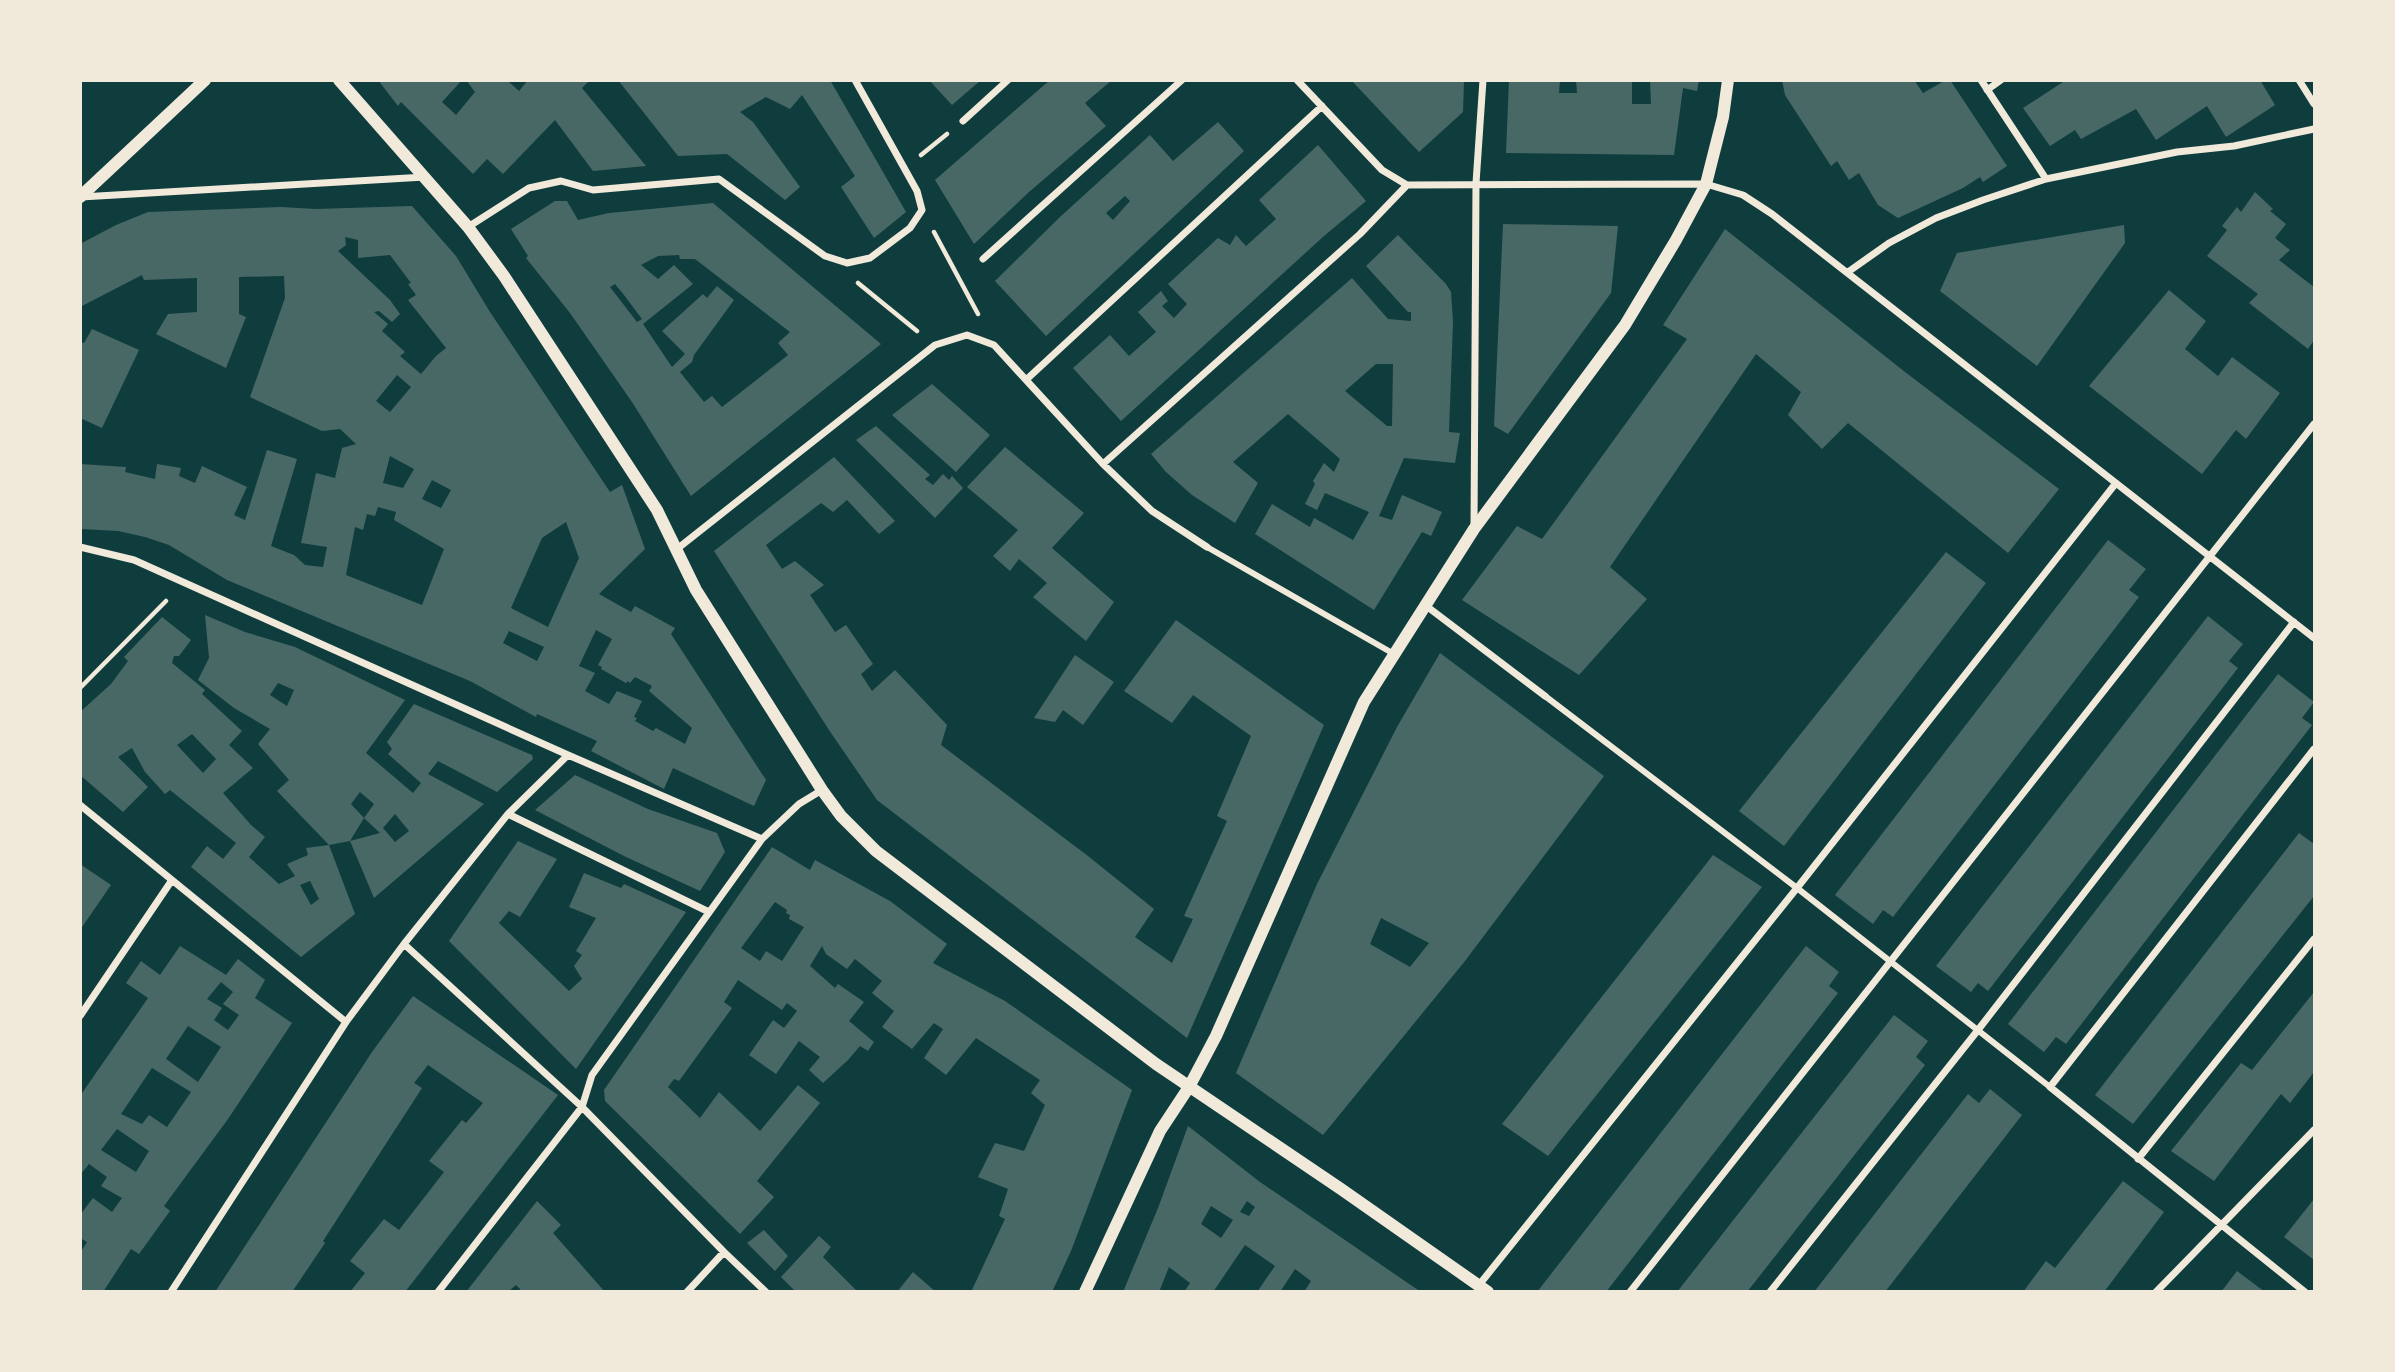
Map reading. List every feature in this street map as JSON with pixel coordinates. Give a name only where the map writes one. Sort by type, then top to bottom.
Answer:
[{"type":"street","points":[[80,197],[205,80]]},
{"type":"street","points":[[339,80],[426,177],[504,275],[657,510],[696,590],[841,816],[876,851],[1145,1056],[1484,1288],[2116,483]]},
{"type":"street","points":[[468,227],[529,188],[561,181],[593,190],[719,179],[825,256],[847,263],[870,258],[910,228],[922,210],[917,191],[855,80]]},
{"type":"street","points":[[962,121],[1008,80]]},
{"type":"street","points":[[983,259],[1182,80]]},
{"type":"street","points":[[1297,80],[1381,170],[1407,185],[1706,184],[1743,195],[1848,272],[2315,638]]},
{"type":"street","points":[[1474,529],[1476,183],[1483,80]]},
{"type":"street","points":[[1086,1292],[1160,1131],[1189,1087],[1216,1036],[1364,702],[1474,529],[1625,325],[1652,284],[1706,184],[1723,117],[1728,80]]},
{"type":"street","points":[[1981,80],[2046,179]]},
{"type":"street","points":[[1987,90],[2001,80]]},
{"type":"street","points":[[2299,80],[2315,104]]},
{"type":"street","points":[[1027,379],[1322,106]]},
{"type":"street","points":[[1848,272],[1889,243],[1936,218],[2046,179],[2177,152],[2234,146],[2315,129]]},
{"type":"street","points":[[80,197],[426,177]]},
{"type":"street","points":[[1103,464],[1360,234],[1407,185]]},
{"type":"street","points":[[677,549],[935,345],[967,335],[994,345],[1103,464],[1152,510],[1207,547],[1394,654]]},
{"type":"street","points":[[1630,1292],[2315,424]]},
{"type":"street","points":[[80,547],[134,560],[221,597],[568,755],[762,839]]},
{"type":"street","points":[[1424,605],[1892,962],[2305,1292]]},
{"type":"street","points":[[1770,1292],[1978,1030],[2294,622]]},
{"type":"street","points":[[2050,1087],[2315,749]]},
{"type":"street","points":[[171,1292],[346,1022],[404,944],[508,814],[568,755]]},
{"type":"street","points":[[438,1292],[583,1107],[592,1075],[762,839],[799,804],[822,790]]},
{"type":"street","points":[[80,805],[346,1022]]},
{"type":"street","points":[[508,814],[709,912]]},
{"type":"street","points":[[80,1016],[172,880]]},
{"type":"street","points":[[2138,1159],[2315,939]]},
{"type":"street","points":[[404,944],[583,1107],[766,1292]]},
{"type":"street","points":[[2156,1292],[2315,1129]]},
{"type":"street","points":[[687,1292],[724,1252]]},
{"type":"path","points":[[904,168],[962,121]]},
{"type":"path","points":[[922,210],[994,345]]},
{"type":"path","points":[[825,256],[935,345]]},
{"type":"path","points":[[80,688],[146,621]]},
{"type":"building","points":[[378,80],[462,80],[442,102],[456,115],[475,92],[466,80],[507,80],[519,91],[528,80],[590,80],[582,88],[646,166],[593,171],[555,120],[503,174],[487,159],[473,174],[401,102],[398,106]]},
{"type":"building","points":[[618,80],[830,80],[906,212],[874,238],[841,187],[855,176],[802,95],[790,109],[766,97],[740,112],[753,122],[800,187],[785,200],[727,154],[678,156]]},
{"type":"building","points":[[929,80],[981,80],[952,105]]},
{"type":"building","points":[[1050,80],[1112,80],[1085,103],[1106,126],[1029,192],[974,244],[935,180]]},
{"type":"building","points":[[1351,80],[1464,80],[1463,112],[1419,152]]},
{"type":"building","points":[[1509,80],[1560,80],[1559,93],[1577,93],[1576,80],[1632,80],[1632,104],[1651,104],[1650,80],[1699,80],[1697,91],[1683,88],[1674,155],[1506,153]]},
{"type":"building","points":[[1782,80],[1914,80],[1923,93],[1950,80],[2007,166],[1983,182],[1980,177],[1963,188],[1898,218],[1878,205],[1859,173],[1849,180],[1837,161],[1831,166],[1785,95]]},
{"type":"building","points":[[2066,80],[2260,80],[2275,105],[2226,137],[2207,106],[2156,140],[2136,109],[2081,139],[2075,130],[2050,146],[2023,108]]},
{"type":"building","points":[[1218,122],[1244,151],[1046,336],[995,281],[1150,135],[1173,161]],"holes":[[[1125,196],[1130,201],[1113,220],[1106,213]]]},
{"type":"building","points":[[1318,145],[1366,201],[1121,421],[1073,368],[1110,335],[1129,356],[1156,332],[1138,312],[1161,291],[1168,301],[1162,306],[1174,318],[1187,304],[1168,284],[1218,238],[1230,245],[1236,235],[1246,246],[1276,219],[1259,200]]},
{"type":"building","points":[[2255,192],[2273,209],[2270,211],[2286,224],[2275,238],[2290,250],[2279,260],[2314,287],[2314,340],[2308,349],[2249,303],[2258,294],[2207,256],[2227,230],[2222,226],[2237,207],[2241,212]]},
{"type":"building","points":[[555,201],[567,201],[578,220],[609,213],[713,203],[881,344],[691,496],[632,402],[570,313],[526,258],[528,256],[511,229]],"holes":[[[679,255],[680,259],[695,259],[790,332],[778,343],[788,355],[722,407],[712,396],[704,402],[680,372],[692,362],[694,355],[734,300],[717,286],[707,298],[703,294],[662,331],[685,354],[672,367],[643,324],[693,284],[674,265],[658,279],[641,265],[658,256]],[[615,284],[624,295],[642,319],[637,322],[610,287]]]},
{"type":"building","points":[[412,206],[456,256],[490,312],[610,492],[622,485],[645,549],[599,594],[631,612],[635,606],[675,628],[671,634],[766,780],[754,806],[673,768],[664,789],[591,751],[597,741],[537,714],[536,717],[470,681],[227,580],[169,545],[118,531],[80,529],[80,464],[126,467],[125,472],[155,479],[157,464],[181,468],[179,476],[195,483],[202,466],[247,487],[234,515],[245,520],[267,450],[297,459],[271,546],[294,555],[305,565],[323,567],[327,547],[301,543],[316,473],[335,478],[342,448],[356,444],[340,429],[322,431],[250,397],[285,298],[284,276],[239,277],[239,314],[246,317],[226,368],[156,334],[168,314],[197,312],[197,278],[144,280],[142,275],[80,307],[80,244],[116,225],[148,212],[281,207],[316,209]],"holes":[[[345,237],[358,240],[358,258],[390,255],[411,283],[408,284],[416,295],[408,300],[446,348],[421,374],[400,356],[405,352],[382,331],[388,324],[374,312],[379,311],[392,322],[400,314],[390,300],[338,251],[346,245]],[[397,375],[411,387],[390,412],[376,401]],[[390,456],[414,469],[403,488],[383,483]],[[432,480],[451,490],[441,508],[422,499]],[[378,507],[396,512],[394,520],[444,549],[422,605],[346,575],[355,527],[363,530],[367,514],[375,516]],[[566,522],[579,558],[548,627],[511,608],[542,538]],[[596,630],[612,639],[598,665],[601,669],[626,683],[630,683],[635,677],[652,686],[649,691],[692,728],[685,744],[656,728],[653,731],[635,721],[637,718],[634,717],[642,701],[617,691],[609,704],[585,691],[595,673],[579,666]],[[509,631],[544,647],[537,661],[503,643]]]},
{"type":"building","points":[[1503,224],[1618,226],[1611,293],[1508,434],[1494,426]]},
{"type":"building","points":[[2124,225],[2125,243],[2037,366],[1940,291],[1957,253]]},
{"type":"building","points":[[1725,229],[1905,372],[2059,489],[2008,553],[1848,423],[1822,449],[1788,415],[1801,392],[1756,354],[1610,567],[1647,599],[1579,675],[1462,600],[1517,526],[1542,539],[1687,339],[1663,325]]},
{"type":"building","points":[[1398,235],[1451,292],[1453,322],[1449,432],[1460,433],[1455,463],[1404,458],[1379,516],[1392,520],[1402,495],[1442,512],[1431,536],[1422,532],[1374,610],[1255,534],[1272,504],[1310,527],[1314,518],[1353,540],[1369,512],[1325,493],[1317,510],[1305,504],[1315,484],[1313,481],[1324,463],[1334,472],[1340,459],[1288,414],[1233,462],[1258,483],[1235,523],[1192,495],[1166,472],[1151,454],[1352,278],[1388,319],[1411,321],[1411,312],[1408,312],[1366,266]],"holes":[[[1376,364],[1393,364],[1392,426],[1387,426],[1345,391]]]},
{"type":"building","points":[[2169,290],[2206,321],[2185,349],[2218,376],[2232,357],[2280,393],[2246,439],[2236,430],[2202,474],[2089,386]]},
{"type":"building","points":[[92,329],[139,350],[102,428],[80,418],[80,342],[84,343]]},
{"type":"building","points":[[932,384],[990,435],[956,472],[892,415]]},
{"type":"building","points":[[876,426],[930,475],[925,479],[933,485],[943,474],[949,480],[952,476],[963,488],[935,518],[856,440]]},
{"type":"building","points":[[1005,447],[1084,513],[1052,548],[1114,602],[1086,641],[1033,597],[1047,583],[1019,559],[1010,571],[993,556],[1018,530],[967,487]]},
{"type":"building","points":[[834,457],[895,521],[879,534],[847,500],[833,512],[821,503],[766,545],[782,569],[795,561],[824,585],[810,595],[835,632],[846,625],[873,664],[861,674],[872,691],[895,670],[947,725],[941,745],[1154,909],[1135,937],[1172,963],[1193,919],[1184,916],[1227,821],[1217,816],[1251,736],[1193,695],[1172,723],[1124,691],[1176,620],[1324,725],[1187,1038],[877,800],[714,551]]},
{"type":"building","points":[[2108,540],[2146,569],[2129,590],[2139,597],[1893,917],[1883,910],[1873,924],[1835,895]]},
{"type":"building","points":[[1946,552],[1986,583],[1784,846],[1739,811]]},
{"type":"building","points":[[205,615],[245,632],[295,647],[405,700],[366,753],[413,793],[421,783],[388,754],[392,749],[387,742],[414,704],[532,755],[533,759],[497,792],[438,761],[428,774],[484,804],[374,898],[350,841],[329,845],[277,791],[289,780],[258,744],[270,729],[234,708],[198,680],[209,658]],"holes":[[[278,683],[294,690],[287,706],[270,695]],[[360,792],[374,804],[364,818],[351,804]],[[395,814],[409,831],[395,842],[383,828]],[[364,818],[380,833],[350,841]]]},
{"type":"building","points":[[2208,616],[2243,644],[2229,661],[2238,668],[1988,991],[1978,983],[1971,992],[1936,966]]},
{"type":"building","points":[[162,617],[191,640],[179,656],[174,656],[172,663],[205,690],[202,694],[242,731],[229,745],[253,768],[223,793],[265,837],[249,857],[279,884],[295,876],[287,864],[308,855],[306,848],[329,845],[355,914],[301,957],[191,867],[207,846],[223,859],[236,843],[170,790],[165,794],[145,772],[132,748],[118,757],[148,787],[123,812],[80,775],[80,712],[111,684],[128,661],[124,657]],"holes":[[[192,734],[216,759],[203,773],[177,745]],[[310,881],[319,899],[311,905],[300,885]]]},
{"type":"building","points":[[1440,653],[1604,776],[1465,961],[1323,1135],[1236,1073],[1317,884],[1397,727]],"holes":[[[1381,918],[1429,943],[1410,967],[1370,944]]]},
{"type":"building","points":[[1075,655],[1114,682],[1083,725],[1063,710],[1055,722],[1034,718]]},
{"type":"building","points":[[2278,674],[2314,702],[2302,718],[2312,725],[2066,1044],[2056,1037],[2044,1052],[2008,1024]]},
{"type":"building","points":[[575,775],[648,809],[717,833],[725,852],[700,891],[535,810]]},
{"type":"building","points":[[2299,833],[2314,844],[2314,896],[2133,1124],[2095,1095]]},
{"type":"building","points":[[518,841],[557,859],[520,917],[509,911],[499,923],[569,991],[582,979],[574,966],[582,955],[576,951],[596,918],[569,907],[584,873],[621,888],[624,884],[686,912],[576,1069],[449,941]]},
{"type":"building","points":[[772,847],[810,870],[815,860],[890,901],[947,944],[933,963],[1005,1001],[1132,1090],[1071,1251],[1052,1292],[971,1292],[1005,1219],[999,1216],[1008,1189],[978,1177],[995,1143],[1024,1151],[1045,1105],[1031,1093],[1040,1080],[976,1038],[946,1075],[924,1058],[943,1029],[934,1023],[912,1049],[882,1027],[894,1011],[872,993],[882,981],[855,959],[847,969],[826,954],[822,946],[810,966],[835,988],[838,984],[864,1002],[849,1021],[874,1042],[868,1051],[860,1046],[823,1083],[809,1070],[820,1057],[799,1041],[776,1074],[749,1055],[773,1020],[784,1028],[797,1011],[787,1003],[782,1010],[738,980],[724,1002],[732,1008],[679,1081],[674,1079],[668,1087],[700,1118],[719,1092],[760,1131],[798,1085],[820,1103],[757,1181],[774,1197],[740,1234],[605,1101],[604,1090]],"holes":[[[775,902],[787,910],[789,919],[804,927],[782,961],[766,951],[760,961],[741,948]]]},
{"type":"building","points":[[1713,855],[1762,887],[1548,1156],[1502,1124]]},
{"type":"building","points":[[80,864],[111,885],[80,930]]},
{"type":"building","points":[[180,946],[226,975],[238,959],[265,980],[255,998],[292,1023],[228,1119],[164,1206],[170,1211],[139,1254],[131,1249],[103,1292],[80,1292],[80,1253],[87,1242],[80,1238],[80,1215],[93,1198],[112,1212],[122,1198],[101,1186],[107,1177],[89,1164],[80,1175],[80,1096],[148,998],[126,983],[141,961],[160,975]],"holes":[[[221,982],[233,992],[223,1004],[239,1015],[228,1030],[214,1020],[222,1008],[207,999]],[[188,1026],[221,1047],[198,1082],[166,1059]],[[152,1068],[191,1092],[167,1127],[149,1115],[142,1124],[121,1114]],[[117,1129],[149,1151],[136,1172],[101,1150]]]},
{"type":"building","points":[[1806,946],[1839,972],[1829,986],[1838,993],[1606,1292],[1537,1292]]},
{"type":"building","points":[[2314,992],[2314,1072],[2290,1103],[2281,1094],[2214,1181],[2171,1151],[2241,1063],[2252,1070]]},
{"type":"building","points":[[413,996],[558,1095],[405,1292],[350,1292],[365,1273],[350,1261],[384,1219],[399,1230],[444,1172],[429,1161],[462,1120],[466,1123],[483,1103],[428,1065],[414,1083],[422,1088],[292,1292],[215,1292],[372,1052]]},
{"type":"building","points":[[1894,1015],[1928,1041],[1916,1057],[1925,1065],[1747,1292],[1677,1292]]},
{"type":"building","points":[[1990,1089],[2022,1115],[1885,1292],[1814,1292],[1968,1094],[1979,1103]]},
{"type":"building","points":[[1188,1126],[1260,1182],[1421,1292],[1304,1292],[1311,1281],[1295,1269],[1280,1292],[1257,1292],[1275,1266],[1245,1245],[1213,1292],[1184,1292],[1190,1283],[1169,1267],[1159,1292],[1123,1292]],"holes":[[[1247,1201],[1255,1207],[1249,1216],[1240,1212]],[[1211,1206],[1233,1220],[1221,1238],[1201,1224]]]},
{"type":"building","points":[[2123,1181],[2164,1212],[2104,1292],[2023,1292],[2046,1261],[2055,1268]]},
{"type":"building","points":[[2314,1199],[2314,1260],[2284,1237]]},
{"type":"building","points":[[537,1201],[561,1225],[553,1233],[605,1292],[519,1292],[520,1289],[516,1285],[508,1292],[466,1292]]},
{"type":"building","points":[[764,1230],[788,1256],[775,1271],[747,1243]]},
{"type":"building","points":[[819,1236],[831,1247],[823,1257],[858,1292],[796,1292],[781,1277]]},
{"type":"building","points":[[2237,1271],[2265,1292],[2221,1292]]},
{"type":"building","points":[[913,1272],[936,1292],[897,1292]]}]
